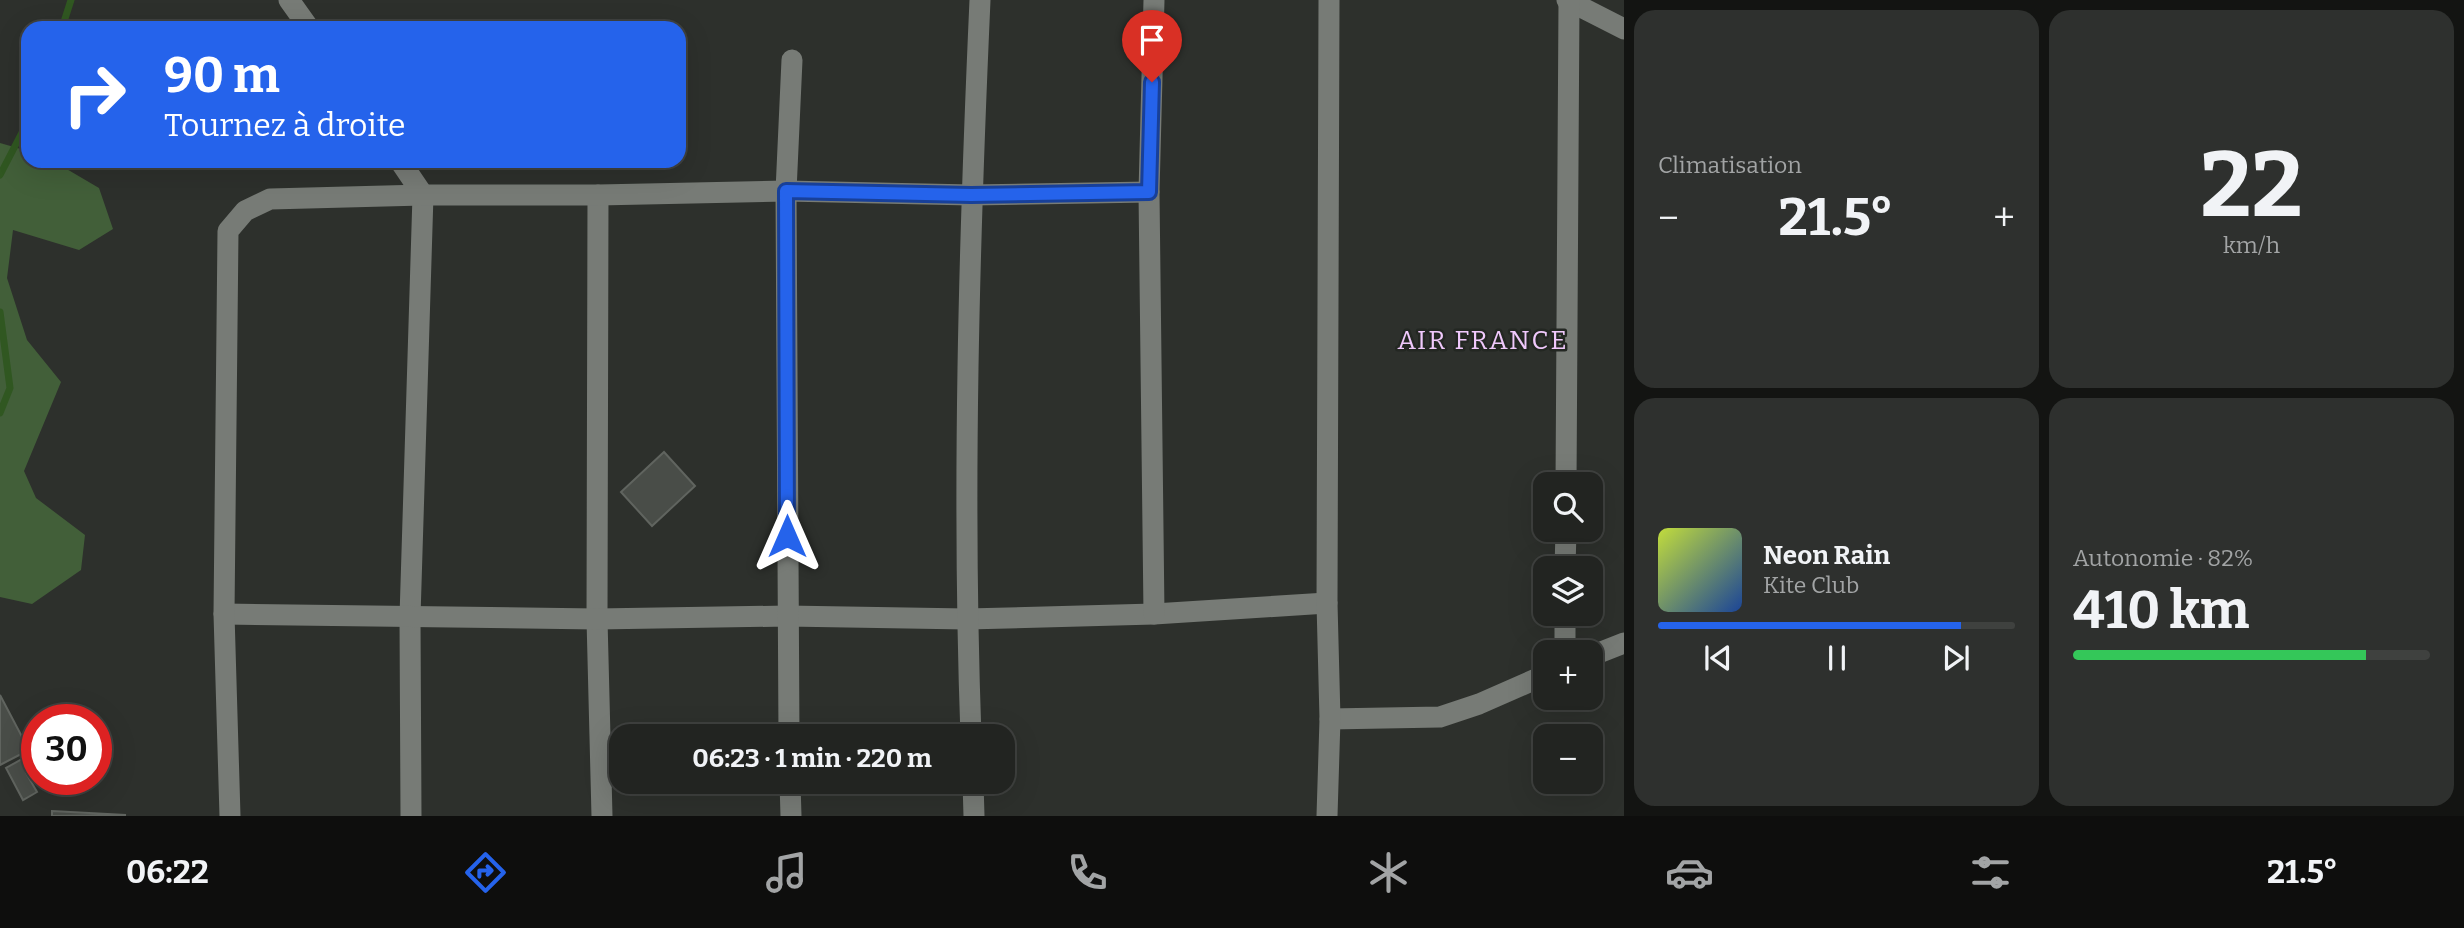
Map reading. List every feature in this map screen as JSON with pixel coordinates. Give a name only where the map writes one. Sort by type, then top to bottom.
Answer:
[{"type":"street","points":[[289,0],[304,21]]},
{"type":"street","points":[[971,724],[967,619],[971,195],[980,0]]},
{"type":"street","points":[[1154,0],[1149,192],[1154,614]]},
{"type":"street","points":[[1327,816],[1330,719],[1327,603],[1329,0]]},
{"type":"street","points":[[1566,472],[1568,1],[1624,29]]},
{"type":"street","points":[[789,724],[786,191],[792,60]]},
{"type":"street","points":[[405,168],[423,195],[410,617],[411,816]]},
{"type":"street","points":[[230,816],[224,614],[228,231],[244,211],[270,199],[423,195],[786,191],[971,195],[1149,192]]},
{"type":"street","points":[[598,195],[597,619],[602,816]]},
{"type":"street","points":[[224,614],[597,619],[787,615],[967,619],[1154,614],[1327,603]]},
{"type":"street","points":[[1603,651],[1624,643]]},
{"type":"street","points":[[1330,719],[1440,717],[1479,704],[1533,680]]},
{"type":"street","points":[[790,794],[791,816]]},
{"type":"street","points":[[973,794],[974,816]]},
{"type":"green space","points":[[0,143],[21,149],[21,168],[65,168],[99,188],[113,229],[79,250],[13,230],[7,278],[27,340],[61,382],[24,471],[36,498],[85,535],[81,570],[32,604],[0,597]]},
{"type":"building","points":[[664,452],[695,486],[652,526],[621,492]]},
{"type":"building","points":[[0,695],[21,735],[21,754],[0,765]]},
{"type":"building","points":[[21,760],[21,795],[32,795],[23,800],[6,768]]},
{"type":"building","points":[[52,811],[126,815],[52,816]]},
{"type":"waterway","points":[[64,21],[71,0]]},
{"type":"waterway","points":[[0,175],[21,134]]},
{"type":"waterway","points":[[0,312],[10,388],[0,413]]},
{"type":"district","name":"AIR FRANCE","points":[[1483,340]]},
{"type":"route","points":[[787,536],[786,191],[971,195],[1149,192],[1152,82]]}]
